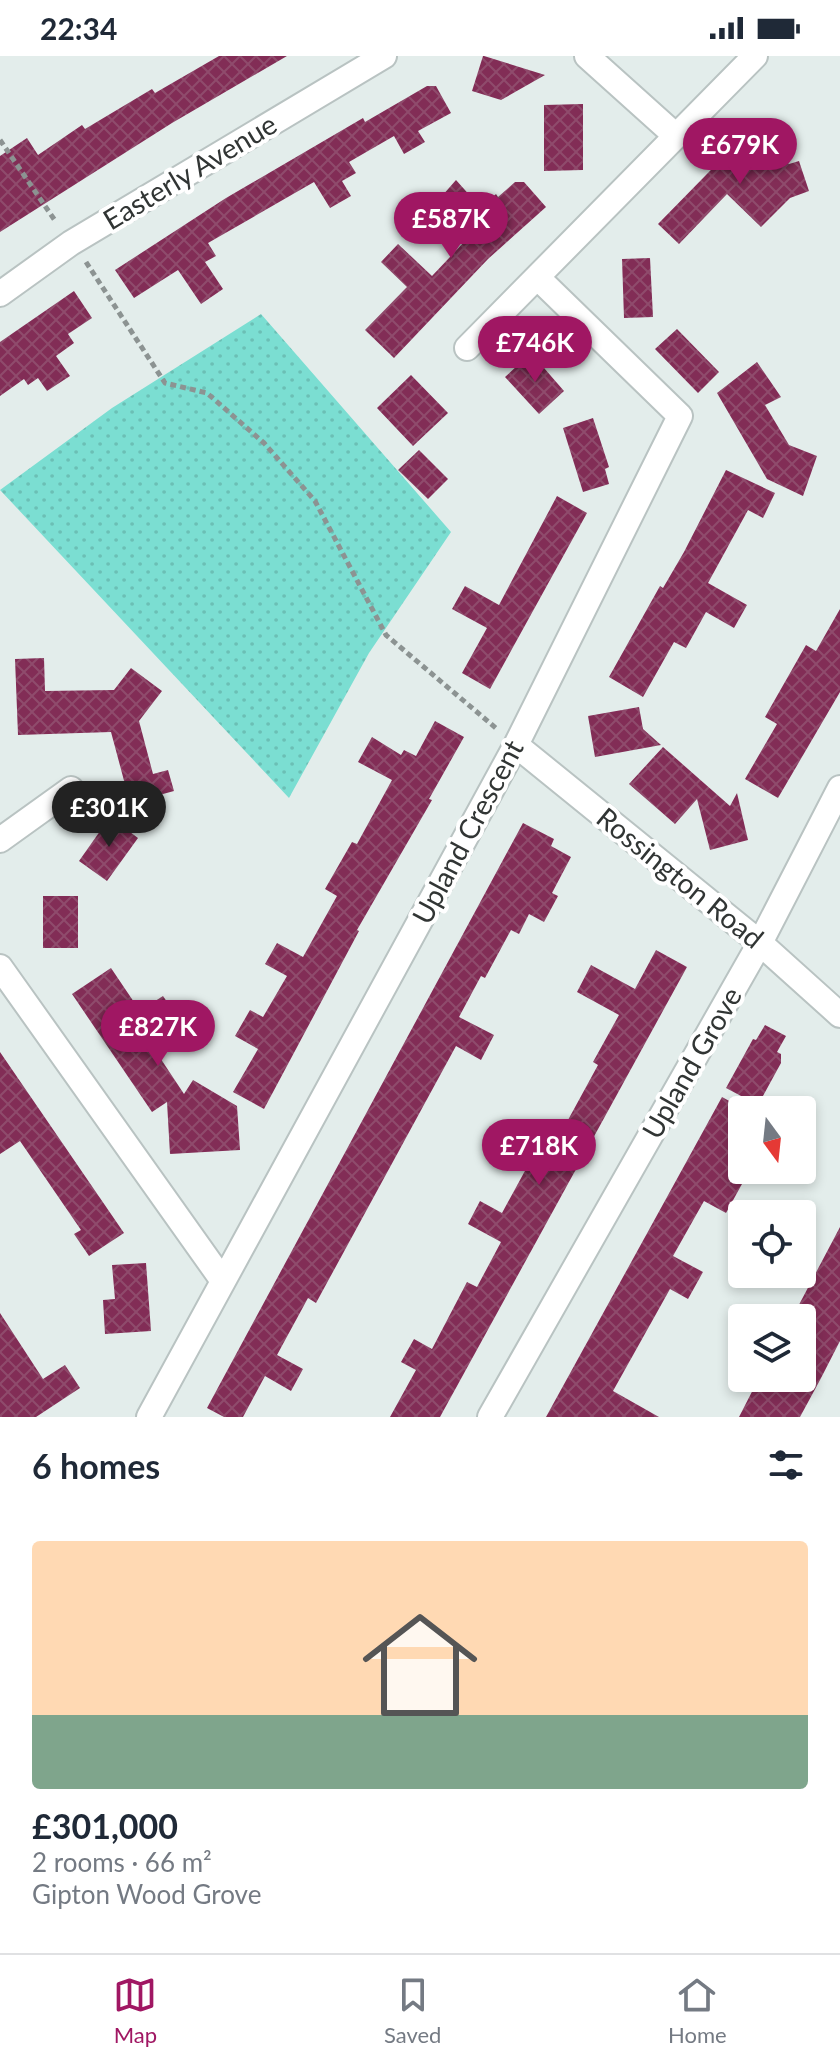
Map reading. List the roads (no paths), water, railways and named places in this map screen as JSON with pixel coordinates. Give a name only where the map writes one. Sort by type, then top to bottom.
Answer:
[{"type":"street","name":"Easterly Avenue","points":[[0,294],[71,243],[384,56]]},
{"type":"street","points":[[587,56],[676,136]]},
{"type":"street","points":[[467,348],[755,56]]},
{"type":"street","name":"Upland Crescent","points":[[149,1417],[516,745],[680,416],[537,277]]},
{"type":"street","name":"Rossington Road","points":[[516,745],[760,943],[840,1015]]},
{"type":"street","name":"Upland Grove","points":[[490,1417],[760,943],[840,788]]},
{"type":"street","points":[[0,840],[71,789]]},
{"type":"street","points":[[0,967],[223,1281]]}]
